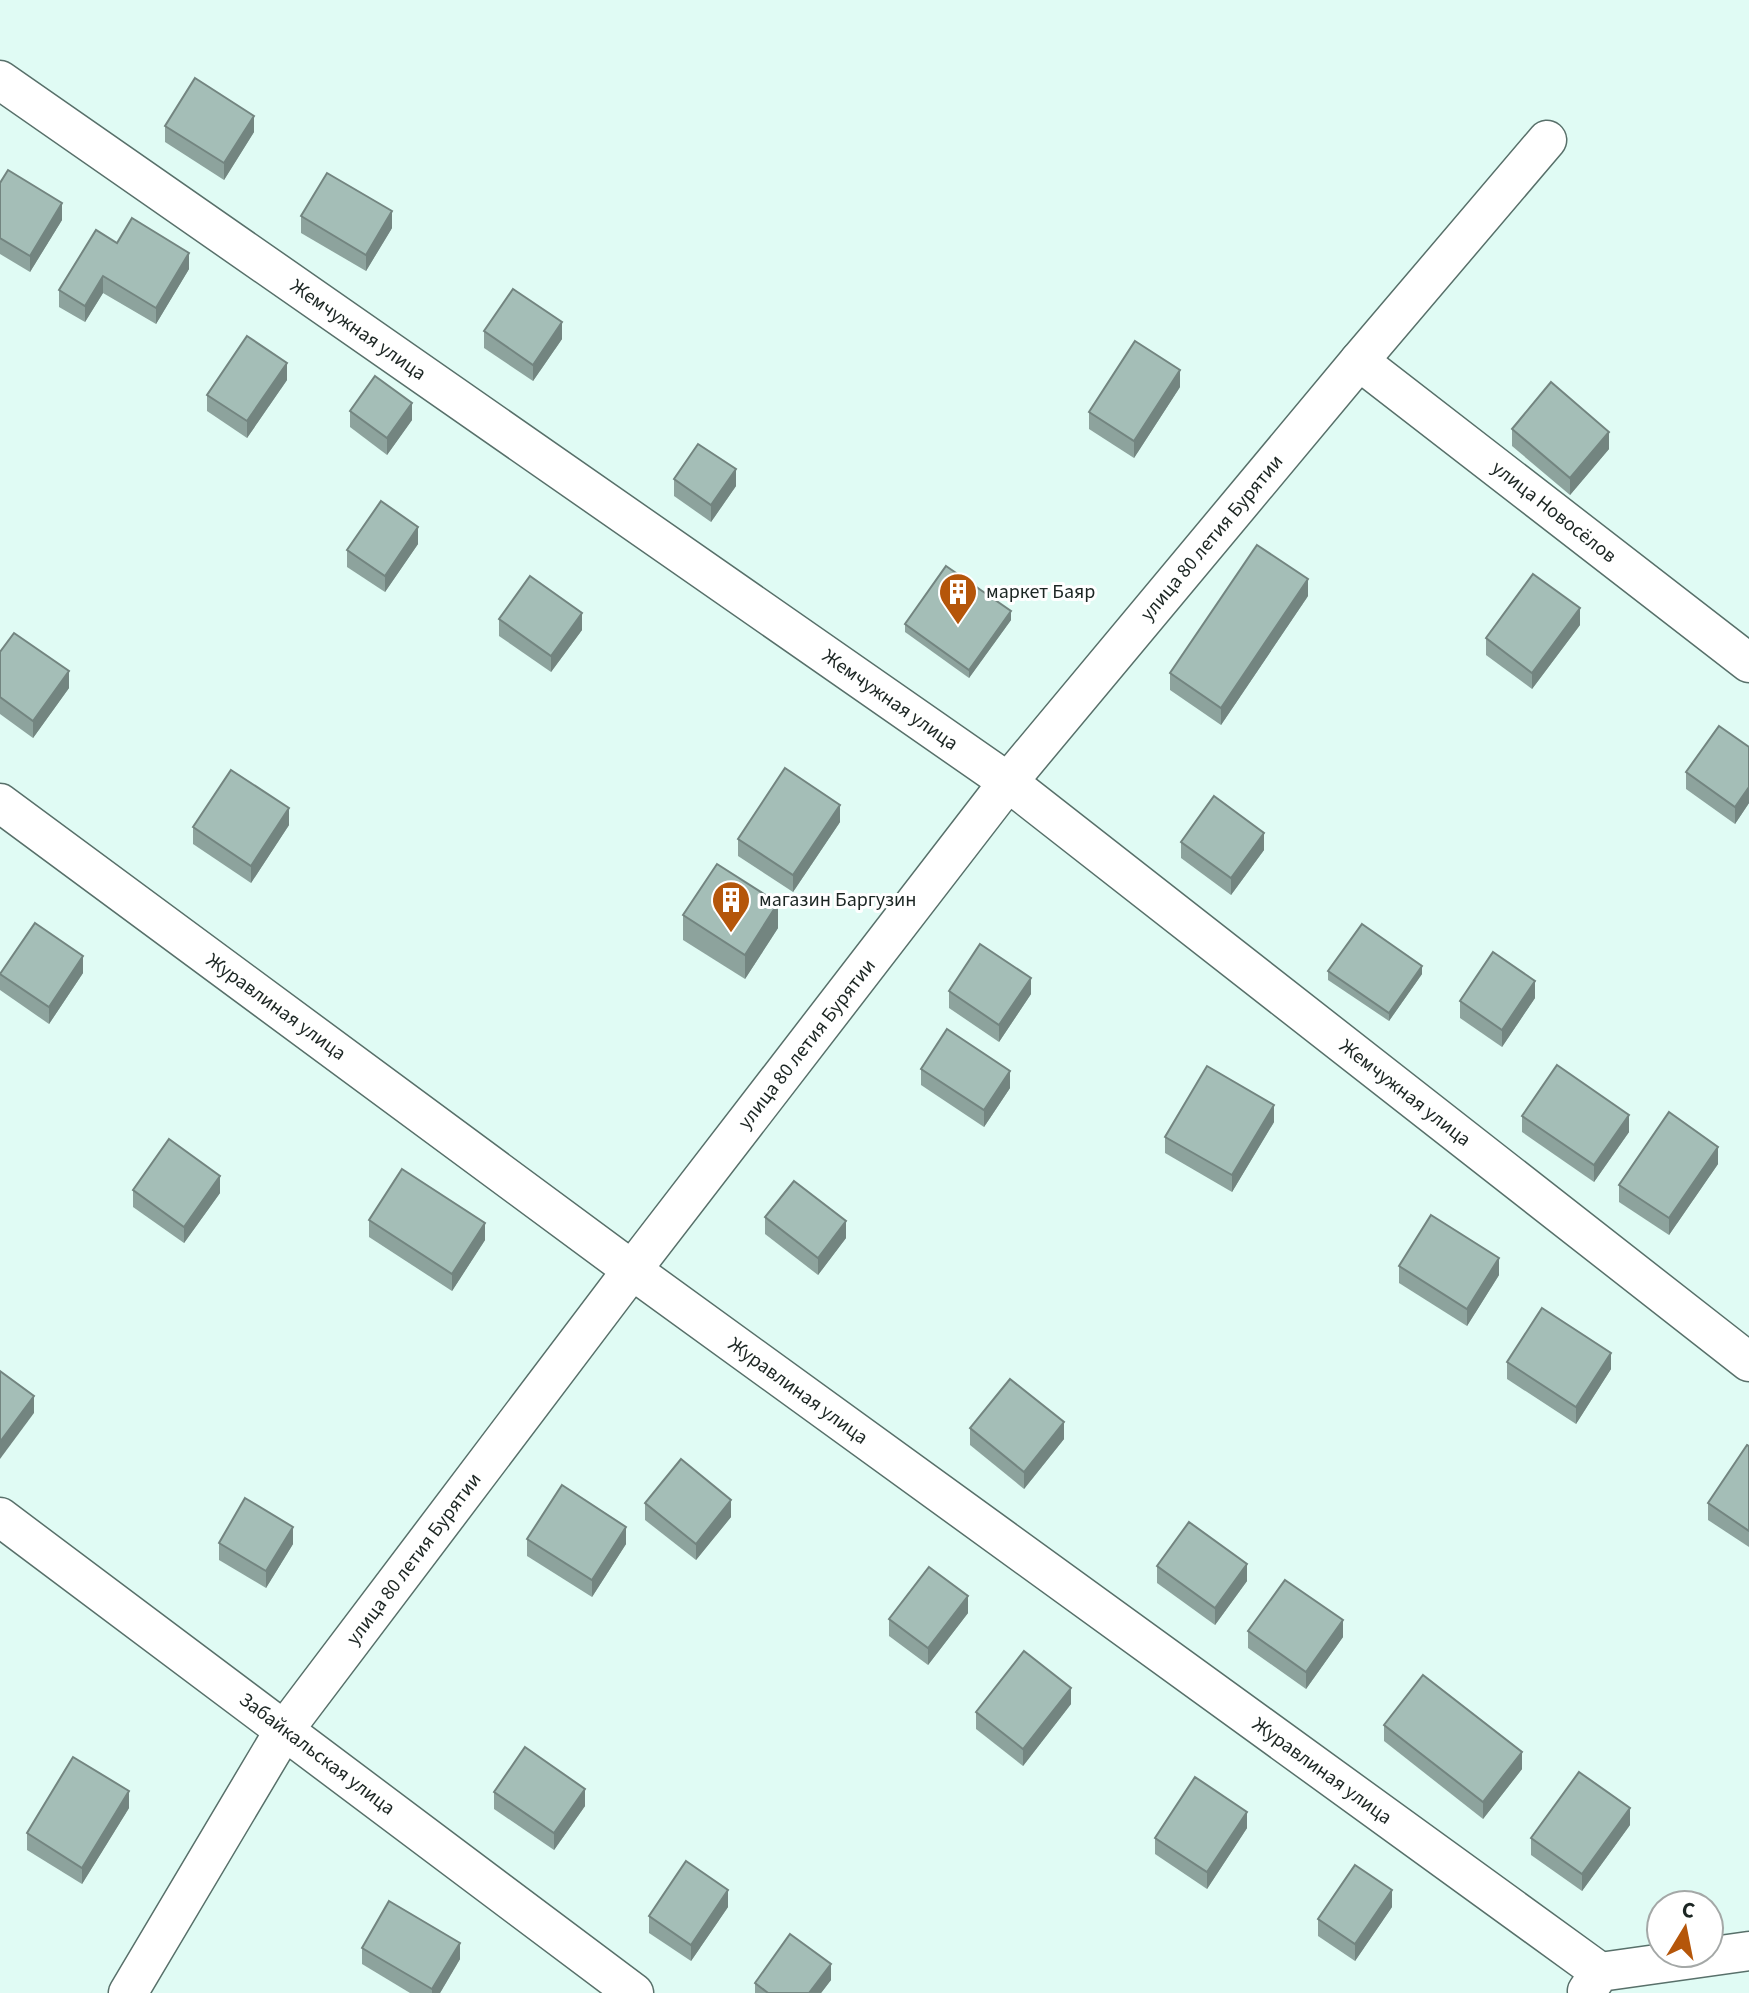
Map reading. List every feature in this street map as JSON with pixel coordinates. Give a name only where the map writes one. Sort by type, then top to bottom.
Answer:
[{"type":"street","name":"Жемчужная улица","points":[[0,80],[1008,782],[1749,1362]]},
{"type":"street","name":"улица 80 летия Бурятии","points":[[128,1993],[285,1729],[632,1270],[1008,782],[1547,140]]},
{"type":"street","name":"улица Новосёлов","points":[[1359,361],[1749,663]]},
{"type":"street","name":"Журавлиная улица","points":[[0,803],[1593,1983]]},
{"type":"street","name":"Забайкальская улица","points":[[0,1517],[634,1993]]},
{"type":"street","points":[[1593,1983],[1749,1951]]},
{"type":"building","points":[[195,78],[254,116],[224,163],[165,126]]},
{"type":"building","points":[[8,170],[62,203],[30,256],[0,238],[0,183]]},
{"type":"building","points":[[327,173],[392,211],[366,255],[301,216]]},
{"type":"building","points":[[132,218],[189,253],[156,308],[103,276],[85,306],[59,290],[96,230],[117,243]]},
{"type":"building","points":[[513,289],[562,322],[533,365],[484,331]]},
{"type":"building","points":[[247,336],[287,363],[247,421],[207,395]]},
{"type":"building","points":[[1135,341],[1180,370],[1134,441],[1089,412]]},
{"type":"building","points":[[375,376],[412,403],[387,438],[350,411]]},
{"type":"building","points":[[1551,382],[1609,432],[1570,478],[1512,429]]},
{"type":"building","points":[[698,444],[736,469],[711,505],[674,479]]},
{"type":"building","points":[[381,501],[418,527],[385,576],[347,550]]},
{"type":"building","points":[[1257,545],[1308,579],[1221,708],[1170,673]]},
{"type":"building","name":"маркет Баяр","points":[[946,566],[1011,611],[969,670],[905,624]]},
{"type":"building","points":[[1533,574],[1580,608],[1532,673],[1486,638]]},
{"type":"building","points":[[530,576],[582,613],[551,656],[499,619]]},
{"type":"building","points":[[14,633],[69,671],[33,721],[0,697],[0,652]]},
{"type":"building","points":[[1719,726],[1749,747],[1749,787],[1735,807],[1686,772]]},
{"type":"building","points":[[785,768],[840,805],[793,875],[738,839]]},
{"type":"building","points":[[231,770],[289,808],[251,866],[193,827]]},
{"type":"building","points":[[1214,796],[1264,833],[1231,878],[1181,842]]},
{"type":"building","points":[[717,864],[778,903],[745,955],[683,915]]},
{"type":"building","points":[[35,923],[83,956],[49,1007],[0,974]]},
{"type":"building","points":[[1362,924],[1422,966],[1389,1013],[1328,971]]},
{"type":"building","points":[[980,944],[1031,978],[999,1025],[949,991]]},
{"type":"building","points":[[1493,952],[1535,981],[1502,1030],[1460,1001]]},
{"type":"building","points":[[947,1029],[1010,1071],[984,1110],[921,1069]]},
{"type":"building","points":[[1557,1065],[1629,1115],[1594,1165],[1522,1116]]},
{"type":"building","points":[[1207,1066],[1274,1105],[1232,1175],[1165,1137]]},
{"type":"building","points":[[1669,1112],[1718,1147],[1669,1218],[1619,1185]]},
{"type":"building","points":[[169,1139],[220,1176],[184,1227],[133,1190]]},
{"type":"building","points":[[402,1169],[485,1223],[452,1274],[369,1220]]},
{"type":"building","points":[[794,1181],[846,1221],[818,1258],[765,1217]]},
{"type":"building","points":[[1431,1215],[1499,1258],[1467,1309],[1399,1266]]},
{"type":"building","points":[[1542,1308],[1611,1353],[1576,1407],[1507,1362]]},
{"type":"building","points":[[0,1371],[34,1396],[0,1442]]},
{"type":"building","points":[[1010,1379],[1064,1422],[1024,1472],[970,1428]]},
{"type":"building","points":[[1749,1446],[1749,1531],[1708,1503]]},
{"type":"building","points":[[681,1459],[731,1500],[696,1544],[645,1503]]},
{"type":"building","points":[[562,1485],[626,1527],[592,1580],[527,1539]]},
{"type":"building","points":[[245,1498],[293,1527],[266,1571],[219,1543]]},
{"type":"building","points":[[1189,1522],[1247,1564],[1215,1608],[1157,1566]]},
{"type":"building","points":[[929,1567],[968,1596],[928,1648],[889,1619]]},
{"type":"building","points":[[1285,1580],[1343,1620],[1306,1672],[1248,1631]]},
{"type":"building","points":[[1024,1651],[1071,1688],[1023,1749],[976,1712]]},
{"type":"building","points":[[1423,1675],[1522,1752],[1483,1802],[1384,1725]]},
{"type":"building","points":[[525,1747],[585,1789],[554,1833],[494,1792]]},
{"type":"building","points":[[73,1757],[129,1791],[82,1868],[27,1833]]},
{"type":"building","points":[[1579,1772],[1630,1808],[1582,1874],[1531,1838]]},
{"type":"building","points":[[1195,1777],[1247,1812],[1207,1872],[1155,1838]]},
{"type":"building","points":[[686,1861],[728,1890],[691,1945],[649,1916]]},
{"type":"building","points":[[1355,1865],[1392,1890],[1355,1944],[1318,1919]]},
{"type":"building","points":[[389,1901],[460,1943],[432,1989],[362,1948]]},
{"type":"building","points":[[790,1934],[831,1964],[809,1993],[768,1993],[755,1983]]},
{"type":"place","name":"маркет Баяр","points":[[958,626]]},
{"type":"place","name":"магазин Баргузин","points":[[731,934]]}]
